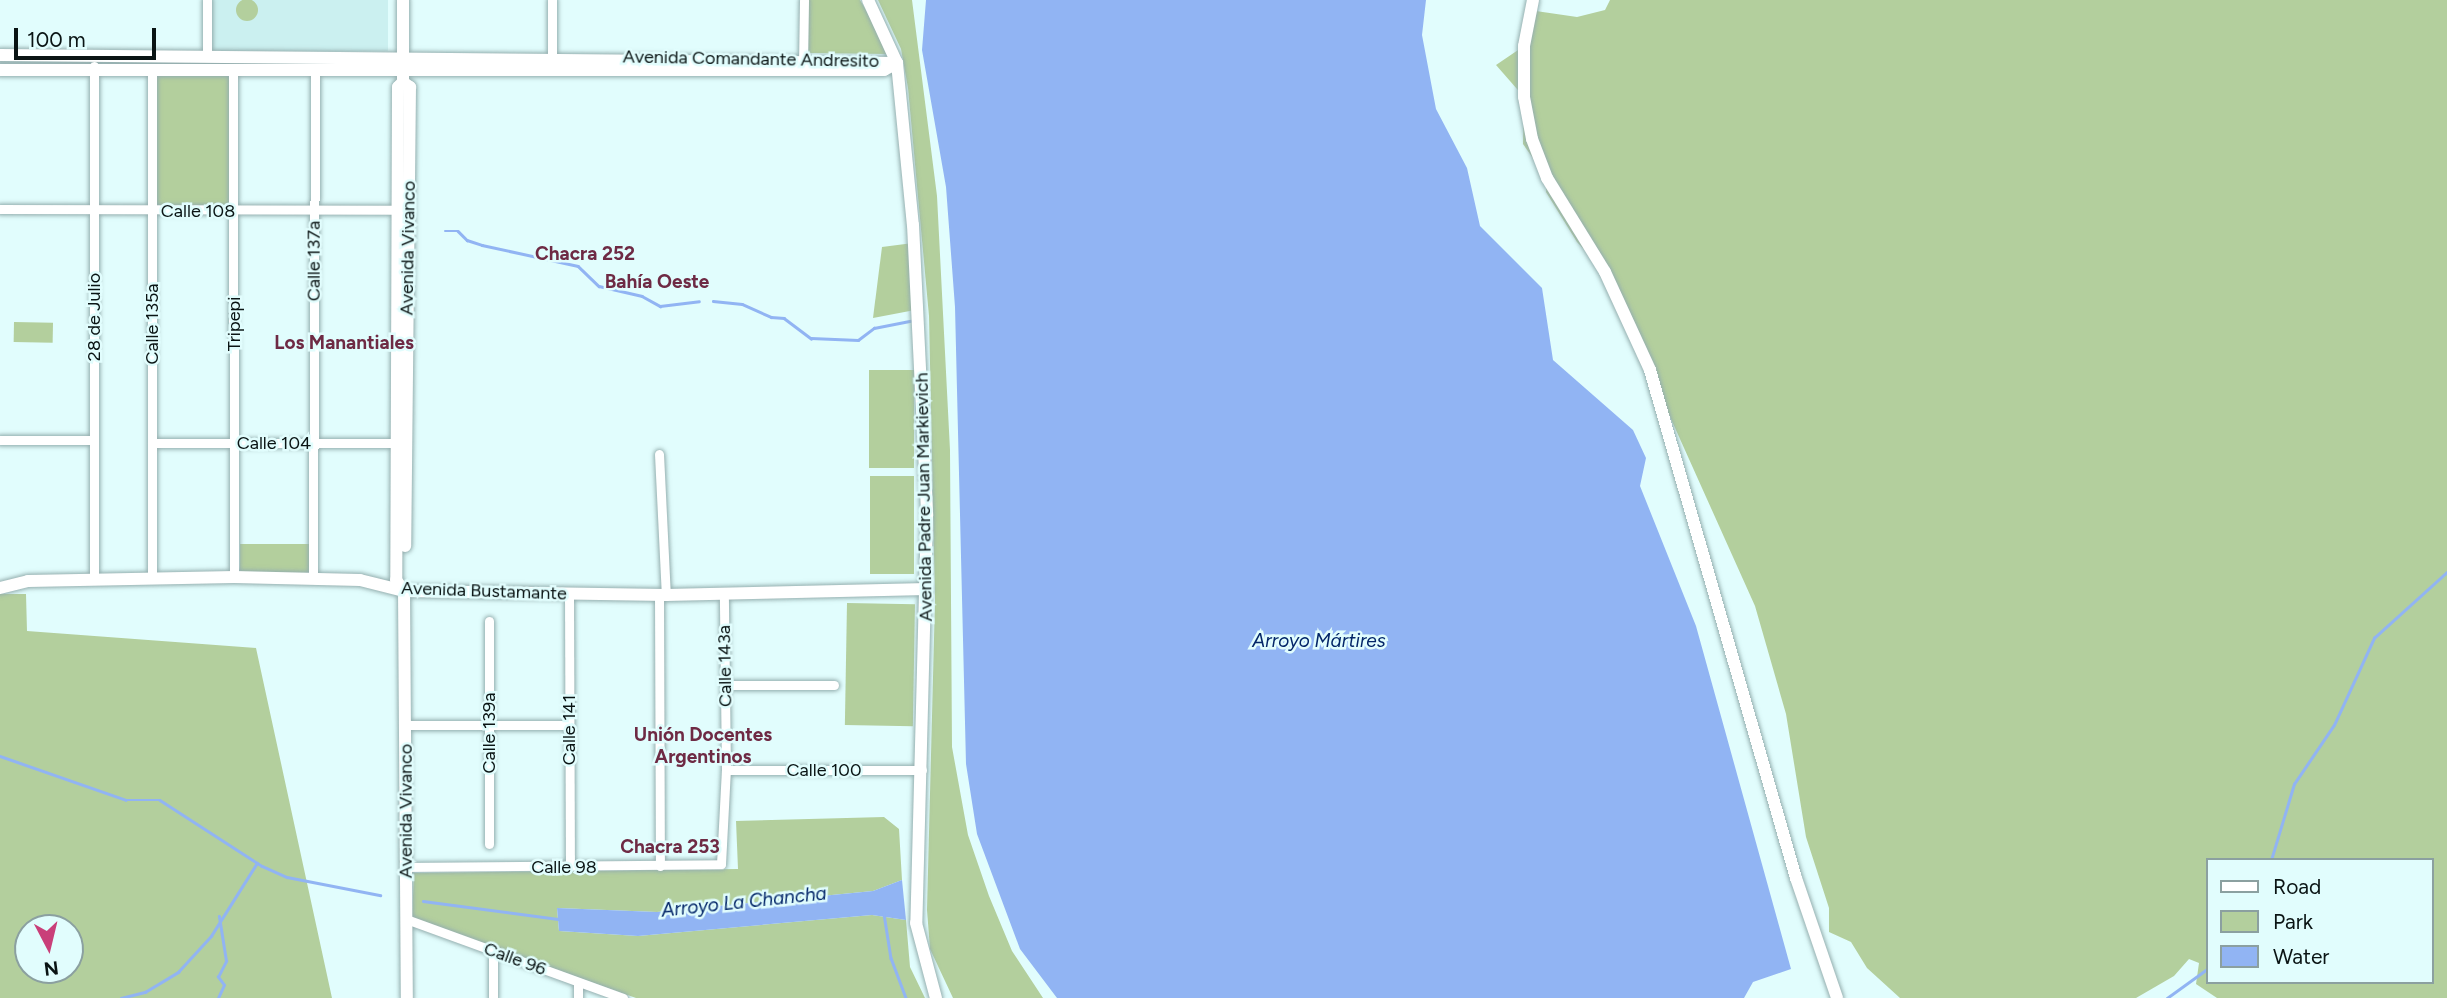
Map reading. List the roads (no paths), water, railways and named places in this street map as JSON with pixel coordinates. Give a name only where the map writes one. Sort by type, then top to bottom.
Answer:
[{"type":"main road","name":"Avenida Vivanco","points":[[402,587],[397,580],[396,443],[398,87],[403,76],[403,0]]},
{"type":"main road","name":"Avenida Padre Juan Markievich","points":[[868,0],[897,63],[921,346],[927,589],[916,923],[936,998]]},
{"type":"main road","points":[[1533,0],[1524,47],[1524,97],[1532,139],[1547,178],[1605,272],[1650,370],[1796,878],[1837,998]]},
{"type":"main road","name":"Avenida Comandante Andresito","points":[[0,55],[403,56],[552,64],[897,63]]},
{"type":"main road","name":"Avenida Comandante Andresito","points":[[0,70],[315,70],[403,76],[552,64]]},
{"type":"main road","name":"Avenida Vivanco","points":[[403,76],[410,87],[405,580],[402,587],[407,998]]},
{"type":"main road","name":"Avenida Bustamante","points":[[0,588],[27,581],[234,577],[360,580],[402,587],[663,595],[927,589]]},
{"type":"street","points":[[206,0],[207,55]]},
{"type":"street","points":[[552,0],[552,64]]},
{"type":"street","points":[[803,64],[804,0]]},
{"type":"street","name":"28 de Julio","points":[[94,55],[94,579]]},
{"type":"street","name":"Calle 135a","points":[[152,70],[152,577]]},
{"type":"street","name":"Tripepi","points":[[233,70],[234,577]]},
{"type":"street","name":"Calle 137a","points":[[313,578],[315,70]]},
{"type":"street","name":"Calle 108","points":[[0,209],[397,211]]},
{"type":"street","points":[[0,440],[94,440]]},
{"type":"street","name":"Calle 104","points":[[152,443],[396,443]]},
{"type":"street","points":[[659,454],[663,595],[660,866]]},
{"type":"street","name":"Calle 141","points":[[569,593],[569,866]]},
{"type":"street","name":"Calle 143a","points":[[721,864],[726,770],[724,594]]},
{"type":"street","name":"Calle 139a","points":[[489,621],[489,844]]},
{"type":"street","points":[[725,685],[834,685]]},
{"type":"street","points":[[405,725],[569,725]]},
{"type":"street","name":"Calle 100","points":[[726,770],[922,770]]},
{"type":"street","name":"Calle 98","points":[[406,867],[721,864]]},
{"type":"street","name":"Calle 96","points":[[406,919],[623,998]]},
{"type":"street","points":[[493,952],[493,998]]},
{"type":"street","points":[[578,998],[579,982]]},
{"type":"water","name":"Arroyo Mártires","points":[[926,0],[1426,0],[1422,35],[1436,109],[1467,168],[1480,226],[1542,288],[1553,360],[1633,430],[1646,458],[1640,486],[1696,626],[1791,969],[1753,982],[1744,998],[1057,998],[1020,949],[977,834],[966,764],[955,307],[946,187],[922,50]]},
{"type":"water","points":[[902,880],[906,920],[872,915],[638,936],[559,931],[557,908],[657,912],[873,891]]},
{"type":"waterway","points":[[445,231],[458,231],[467,240],[482,245],[578,266],[599,286],[642,296],[660,306],[699,301]]},
{"type":"waterway","points":[[713,301],[742,304],[771,317],[784,318],[811,338],[858,340],[874,328],[910,321]]},
{"type":"waterway","points":[[2272,858],[2294,784],[2334,725],[2374,638],[2447,572]]},
{"type":"waterway","name":"Arroyo La Chancha","points":[[0,756],[126,800],[160,800],[262,866],[287,877],[380,895]]},
{"type":"waterway","points":[[121,998],[145,992],[178,972],[211,936],[257,863]]},
{"type":"waterway","name":"Arroyo La Chancha","points":[[423,901],[558,919]]},
{"type":"waterway","points":[[884,914],[891,958],[906,998]]},
{"type":"waterway","points":[[218,998],[224,985],[218,977],[226,961],[219,917]]},
{"type":"waterway","points":[[2167,998],[2206,970]]},
{"type":"district","name":"Chacra 252","points":[[585,254]]},
{"type":"district","name":"Bahía Oeste","points":[[657,282]]},
{"type":"district","name":"Los Manantiales","points":[[344,343]]},
{"type":"district","name":"Unión Docentes Argentinos","points":[[703,746]]},
{"type":"district","name":"Chacra 253","points":[[670,847]]}]
